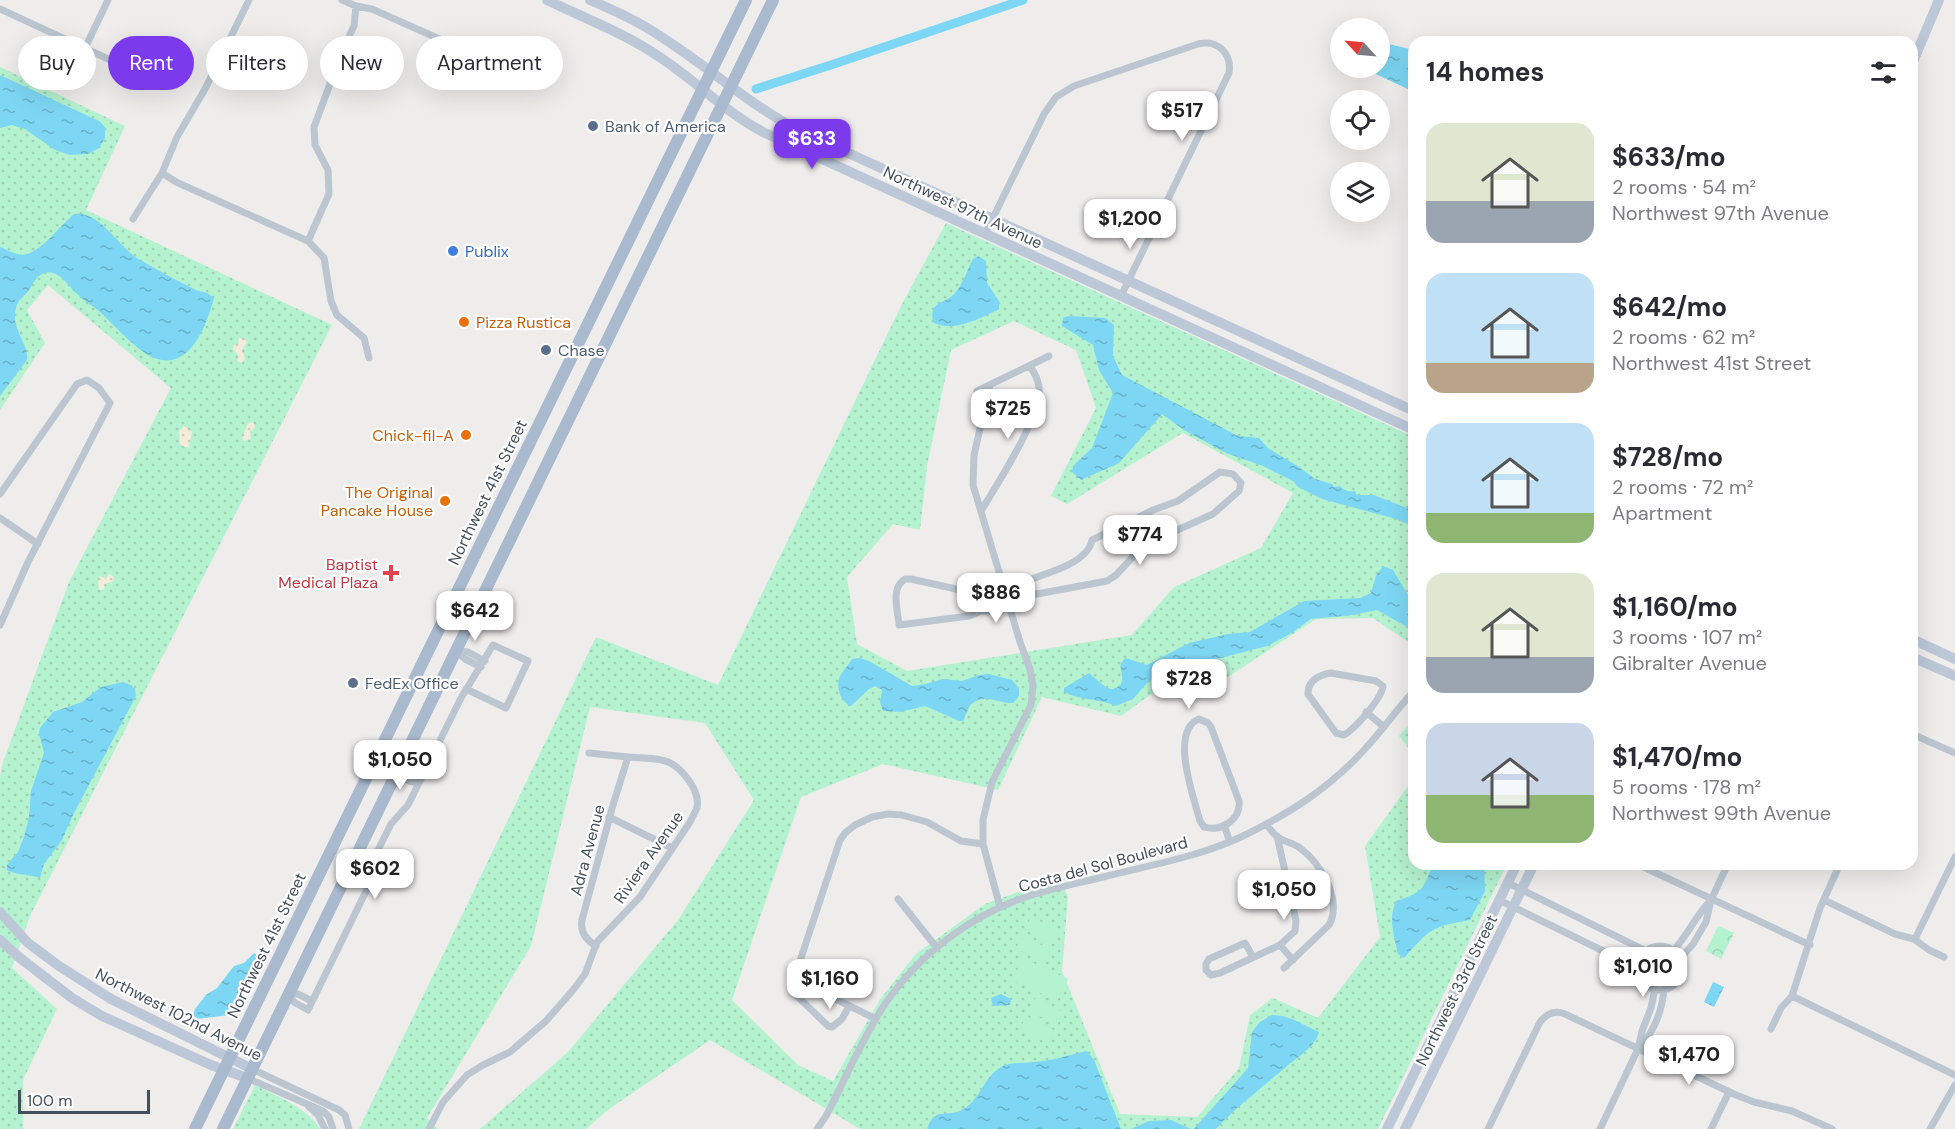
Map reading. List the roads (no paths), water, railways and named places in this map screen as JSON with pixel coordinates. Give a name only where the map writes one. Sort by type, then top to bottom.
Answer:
[{"type":"main road","name":"Northwest 41st Street","points":[[195,1129],[746,0]]},
{"type":"main road","points":[[223,1129],[773,0]]},
{"type":"street","points":[[91,36],[108,0]]},
{"type":"street","points":[[133,219],[162,173],[177,137],[249,0]]},
{"type":"street","points":[[342,0],[372,9],[433,36]]},
{"type":"street","name":"Northwest 97th Avenue","points":[[547,0],[657,54],[742,120],[763,132],[1408,427]]},
{"type":"street","name":"Northwest 97th Avenue","points":[[590,0],[649,29],[730,87],[800,131],[1408,408]]},
{"type":"street","points":[[1918,49],[1938,0]]},
{"type":"street","points":[[308,241],[329,194],[328,170],[315,145],[314,128],[343,49],[354,27],[356,6]]},
{"type":"street","points":[[0,9],[59,36]]},
{"type":"street","points":[[985,234],[1044,114],[1056,97],[1066,90],[1204,42],[1216,45],[1228,57],[1230,69],[1121,296]]},
{"type":"street","points":[[162,173],[176,182],[308,241],[324,258],[331,301],[337,315],[364,338],[369,358]]},
{"type":"street","points":[[1244,352],[1251,337]]},
{"type":"street","points":[[977,391],[1049,356]]},
{"type":"street","points":[[981,511],[1019,445],[1036,408],[1040,387],[1030,366]]},
{"type":"street","points":[[0,494],[65,400],[81,381],[87,380],[99,388],[110,403],[38,544],[0,625]]},
{"type":"street","points":[[990,385],[973,463],[973,485],[1030,669],[1031,699],[1029,709],[989,791],[983,820],[983,844],[1000,907]]},
{"type":"street","points":[[1010,607],[981,611],[969,616],[899,625],[896,593],[898,585],[905,579],[965,591],[983,601],[1005,593],[1037,594],[1107,581],[1116,575],[1144,545],[1213,514],[1239,491],[1241,483],[1230,472],[1216,474],[1178,501],[1153,510],[1092,540],[1089,550],[1081,558],[1029,580],[1027,592]]},
{"type":"street","points":[[0,518],[38,544]]},
{"type":"street","points":[[981,611],[983,601]]},
{"type":"street","points":[[1918,642],[1955,659]]},
{"type":"street","points":[[288,995],[294,1002],[308,1010],[370,883],[375,856],[391,824],[406,809],[466,689],[493,645],[528,661],[506,708],[466,689]]},
{"type":"street","points":[[456,651],[465,659],[483,664]]},
{"type":"street","points":[[1918,660],[1955,676]]},
{"type":"street","points":[[1331,673],[1379,682],[1383,686],[1382,693],[1366,712],[1347,734],[1338,735],[1309,697],[1308,688],[1314,679],[1331,673]]},
{"type":"street","name":"Costa del Sol Boulevard","points":[[817,1129],[876,1019],[901,983],[937,948],[966,926],[1000,907],[1043,891],[1193,854],[1230,842],[1266,824],[1317,794],[1354,760],[1408,698]]},
{"type":"street","points":[[1366,712],[1384,727]]},
{"type":"street","points":[[1199,719],[1211,727],[1239,801],[1240,809],[1237,816],[1224,825],[1210,828],[1201,824],[1184,752],[1189,728],[1195,720],[1199,719]]},
{"type":"street","points":[[1918,737],[1955,753]]},
{"type":"street","points":[[589,753],[628,757]]},
{"type":"street","name":"Riviera Avenue","points":[[429,1129],[443,1102],[467,1075],[510,1052],[556,1010],[581,980],[603,935],[640,897],[697,808],[693,786],[675,764],[663,760],[628,757]]},
{"type":"street","name":"Adra Avenue","points":[[596,946],[584,935],[581,924],[609,817],[628,757]]},
{"type":"street","points":[[398,770],[408,768],[416,772],[419,782]]},
{"type":"street","points":[[849,1006],[842,1019],[832,1027],[828,1026],[795,994],[792,985],[840,840],[847,830],[877,816],[896,814],[927,822],[961,841],[983,844]]},
{"type":"street","points":[[609,817],[672,848]]},
{"type":"street","points":[[1266,824],[1276,836],[1296,845],[1306,853],[1327,879],[1331,895],[1332,917],[1329,925],[1284,968]]},
{"type":"street","points":[[1224,825],[1230,842]]},
{"type":"street","points":[[1253,957],[1245,943],[1209,959],[1206,970],[1211,975],[1217,975],[1280,945],[1293,934],[1297,924],[1276,836]]},
{"type":"street","points":[[1915,939],[1955,857]]},
{"type":"street","name":"Northwest 33rd Street","points":[[1387,1129],[1514,870]]},
{"type":"street","name":"Northwest 33rd Street","points":[[1405,1129],[1531,870]]},
{"type":"street","points":[[1649,870],[1810,945]]},
{"type":"street","points":[[1680,958],[1702,930],[1708,917],[1711,900],[1725,870]]},
{"type":"street","points":[[1771,1029],[1781,1008],[1792,996],[1795,981],[1810,945],[1824,900],[1837,870]]},
{"type":"street","points":[[1508,883],[1646,951]]},
{"type":"street","points":[[898,899],[937,948]]},
{"type":"street","points":[[1499,900],[1638,968]]},
{"type":"street","points":[[1673,951],[1689,932],[1700,911],[1711,900]]},
{"type":"street","points":[[1824,900],[1895,934],[1915,939],[1929,950],[1944,957]]},
{"type":"street","name":"Northwest 102nd Avenue","points":[[0,912],[28,943],[59,966],[111,999],[230,1057],[250,1074],[309,1107],[318,1115],[325,1129]]},
{"type":"street","name":"Northwest 102nd Avenue","points":[[0,940],[72,998],[102,1016],[224,1070],[250,1074],[341,1111]]},
{"type":"street","points":[[1280,945],[1293,960]]},
{"type":"street","points":[[1662,946],[1673,951],[1680,958],[1681,972],[1678,980],[1672,986],[1664,989],[1655,989],[1643,982],[1638,968],[1646,951],[1662,946]]},
{"type":"street","points":[[793,978],[876,1019]]},
{"type":"street","points":[[1600,1129],[1638,1049],[1655,989]]},
{"type":"street","points":[[1638,1049],[1654,1028],[1662,1008],[1664,989]]},
{"type":"street","points":[[288,995],[298,994],[312,1001]]},
{"type":"street","points":[[1792,996],[1955,1075]]},
{"type":"street","points":[[1488,1129],[1538,1025],[1551,1013],[1559,1012],[1729,1092],[1754,1102],[1792,1111],[1823,1127],[1832,1129]]},
{"type":"street","points":[[1930,1129],[1955,1085]]},
{"type":"street","points":[[1711,1129],[1729,1092]]},
{"type":"street","name":"Northwest 102nd Avenue","points":[[309,1107],[318,1108],[329,1117]]},
{"type":"street","points":[[333,1129],[329,1117],[341,1111],[345,1115],[349,1129]]},
{"type":"water","points":[[1390,44],[1408,49],[1408,89],[1384,78],[1390,78]]},
{"type":"water","points":[[0,75],[18,83],[18,90],[32,90],[99,121],[105,127],[105,138],[99,148],[88,154],[70,155],[55,150],[25,129],[12,125],[0,128]]},
{"type":"water","points":[[74,214],[83,214],[100,223],[137,258],[211,295],[214,298],[207,320],[202,332],[187,352],[178,358],[167,360],[154,358],[133,344],[99,311],[54,273],[41,274],[19,300],[15,315],[26,349],[27,360],[0,396],[0,247],[20,255],[33,252]]},
{"type":"water","points":[[978,256],[986,261],[987,283],[999,301],[999,309],[957,326],[940,325],[933,322],[932,315],[935,307],[950,298],[957,290],[973,259]]},
{"type":"water","points":[[1069,316],[1105,318],[1114,325],[1113,356],[1122,375],[1238,436],[1259,438],[1268,448],[1315,479],[1332,484],[1334,487],[1340,486],[1347,491],[1355,491],[1357,495],[1374,495],[1408,508],[1408,524],[1322,499],[1263,466],[1226,453],[1184,430],[1162,414],[1119,463],[1081,480],[1072,472],[1073,466],[1092,448],[1113,393],[1099,370],[1093,345],[1062,326],[1063,318]]},
{"type":"water","points":[[1383,566],[1393,570],[1408,595],[1408,628],[1377,610],[1311,619],[1290,634],[1267,646],[1221,658],[1175,665],[1148,682],[1133,699],[1116,706],[1064,692],[1064,688],[1089,673],[1106,687],[1115,688],[1122,682],[1121,665],[1126,658],[1147,665],[1189,643],[1228,634],[1250,632],[1304,601],[1360,598],[1371,593],[1376,576]]},
{"type":"water","points":[[860,658],[912,686],[942,679],[962,681],[989,674],[1012,680],[1019,688],[1019,696],[1013,703],[991,699],[976,701],[970,705],[963,721],[925,706],[900,712],[883,711],[880,702],[882,690],[875,686],[851,706],[842,698],[839,680],[852,659]]},
{"type":"water","points":[[123,682],[135,689],[136,696],[62,840],[44,864],[40,878],[7,870],[7,865],[18,852],[24,837],[29,817],[31,791],[44,753],[40,728],[53,712],[82,702],[101,687]]},
{"type":"water","points":[[1431,870],[1484,870],[1485,891],[1470,920],[1432,930],[1404,958],[1398,954],[1392,914],[1396,901],[1417,892]]},
{"type":"water","points":[[254,953],[262,958],[237,996],[230,1015],[197,1019],[193,1015],[195,1009],[206,995],[217,988],[234,966],[244,963]]},
{"type":"water","points":[[1713,982],[1724,987],[1714,1007],[1704,1002]]},
{"type":"water","points":[[1001,994],[1011,999],[1010,1005],[993,1006],[991,998]]},
{"type":"water","points":[[1272,1015],[1291,1019],[1319,1032],[1317,1037],[1306,1051],[1241,1104],[1216,1129],[1194,1129],[1248,1068],[1252,1032],[1260,1022]]},
{"type":"water","points":[[1087,1051],[1094,1060],[1121,1129],[927,1129],[937,1115],[955,1113],[967,1107],[995,1071],[1005,1065],[1029,1063]]},
{"type":"water","points":[[1171,1120],[1191,1129],[1131,1129],[1149,1121]]},
{"type":"waterway","points":[[756,89],[1023,0]]},
{"type":"place","name":"Bank of America","points":[[593,126]]},
{"type":"place","name":"Publix","points":[[453,251]]},
{"type":"place","name":"Pizza Rustica","points":[[464,322]]},
{"type":"place","name":"Chase","points":[[546,350]]},
{"type":"place","name":"Chick-fil-A","points":[[466,435]]},
{"type":"place","name":"The Original Pancake House","points":[[445,501]]},
{"type":"place","name":"Baptist Medical Plaza","points":[[391,573]]},
{"type":"place","name":"FedEx Office","points":[[353,683]]}]
